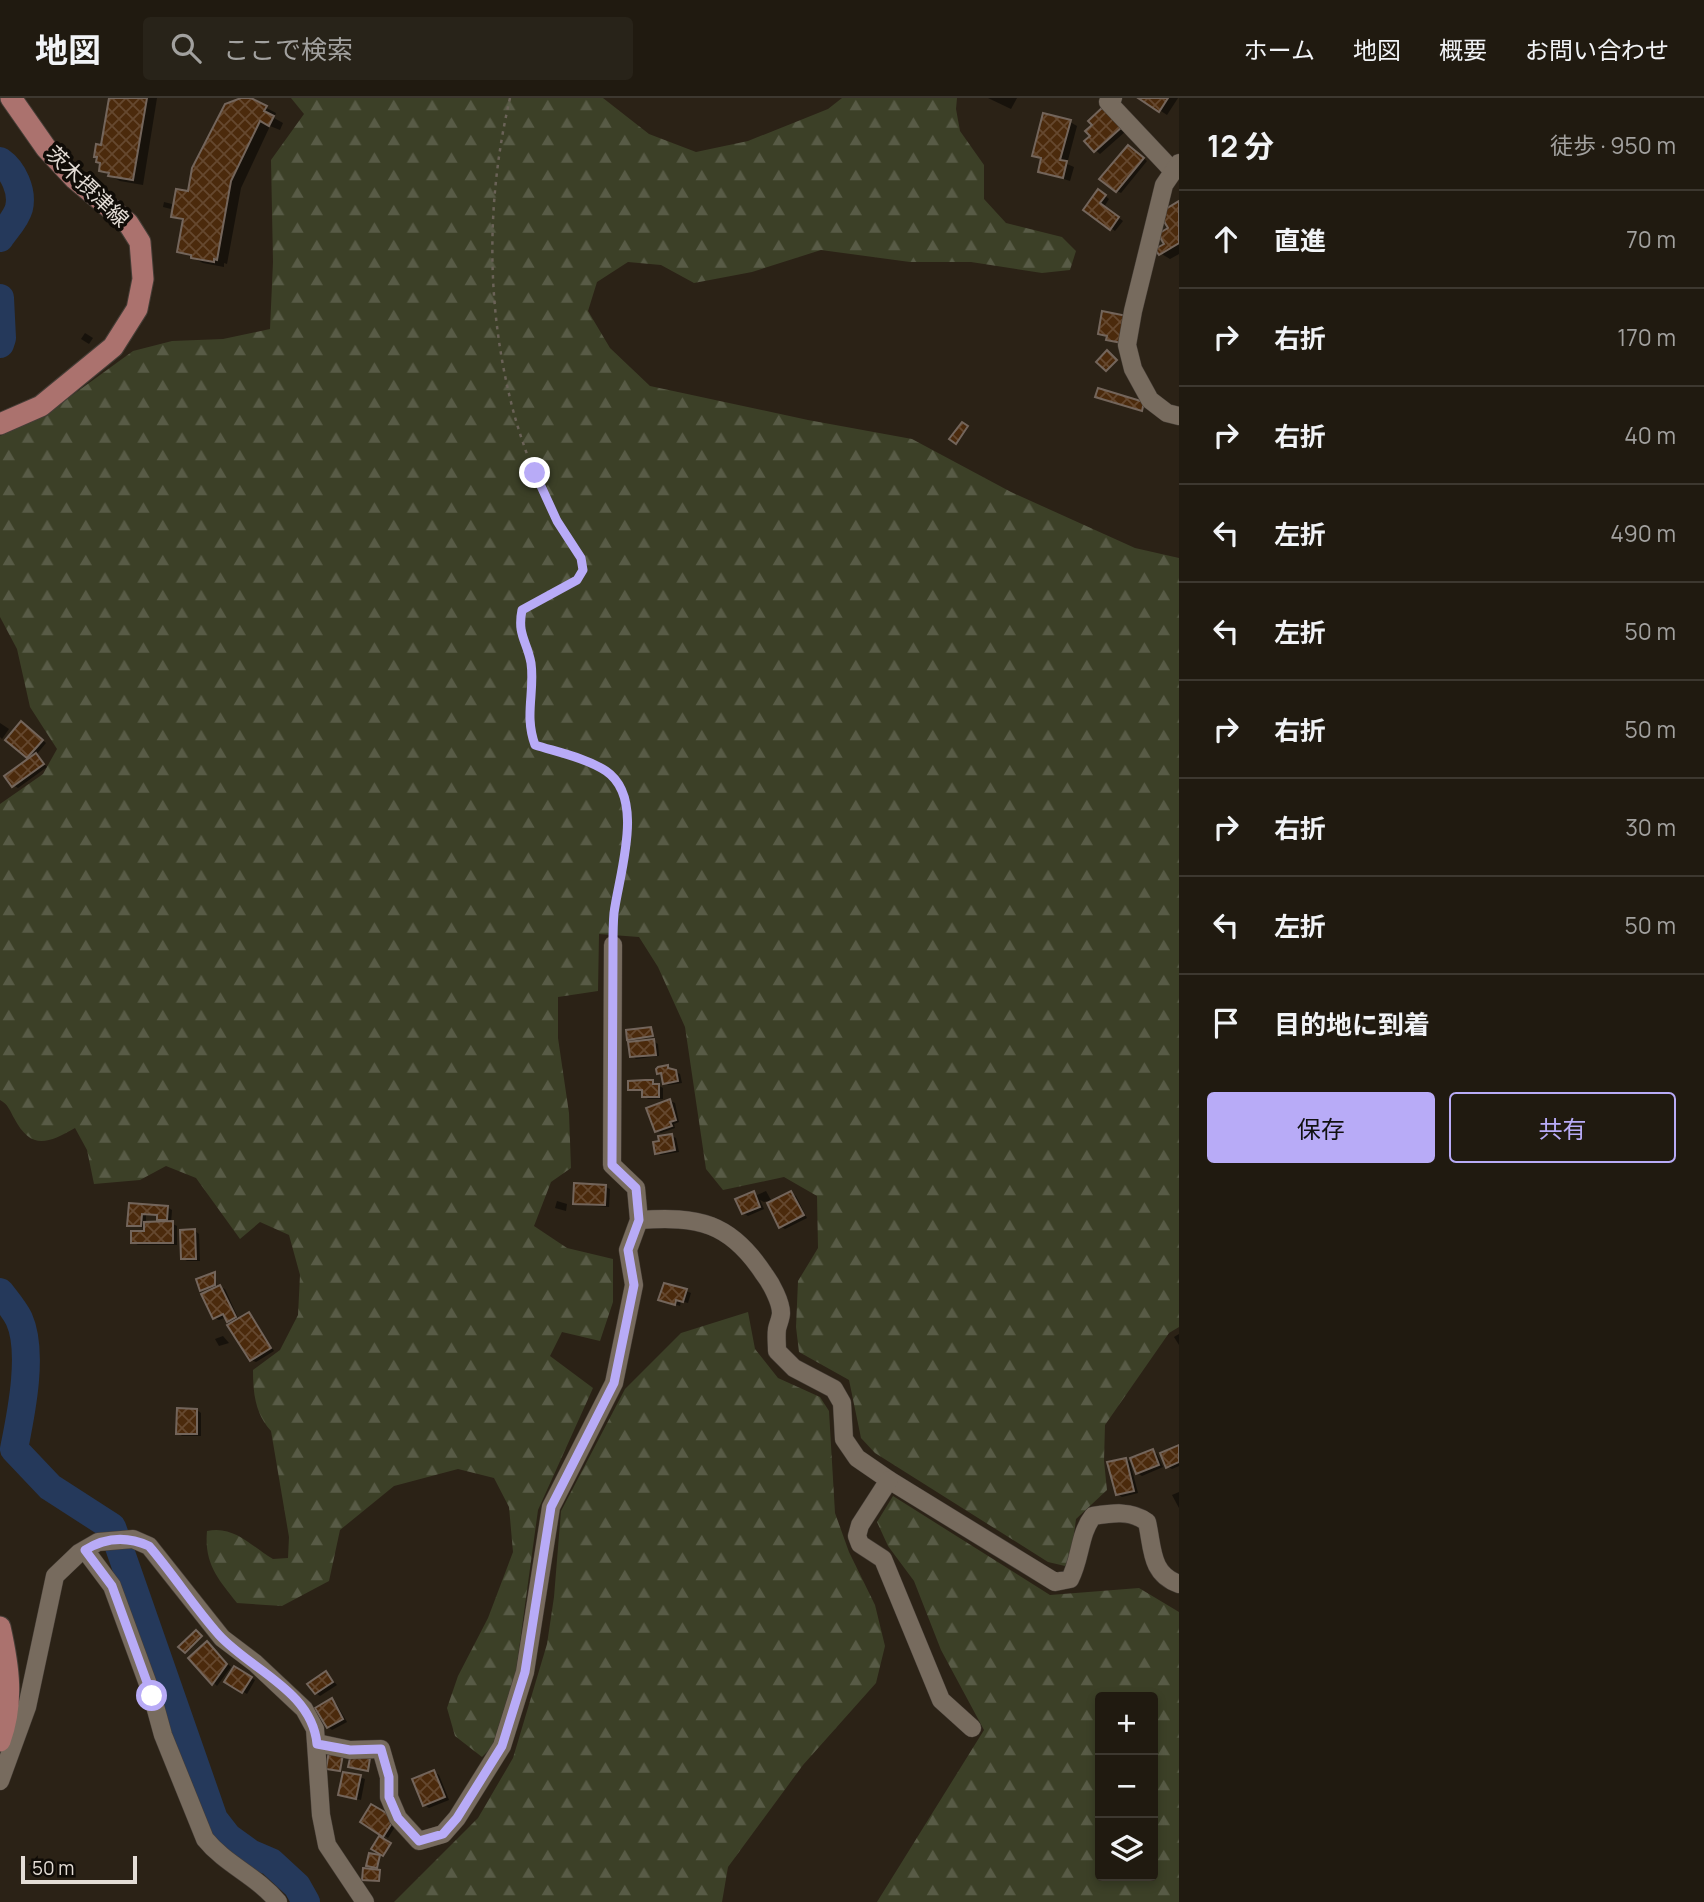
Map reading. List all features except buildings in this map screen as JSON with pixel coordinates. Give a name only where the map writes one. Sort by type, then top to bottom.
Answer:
[{"type":"main road","name":"茨木摂津線","points":[[0,424],[41,406],[113,347],[137,309],[143,279],[140,242],[128,223],[75,179],[46,148],[11,98]]},
{"type":"main road","points":[[0,1627],[11,1690],[0,1741]]},
{"type":"street","points":[[1113,98],[1108,102],[1176,167],[1164,185],[1127,345],[1133,369],[1150,400],[1167,413],[1179,416]]},
{"type":"street","points":[[317,1744],[350,1750],[381,1749],[389,1777],[389,1797],[398,1818],[419,1841],[443,1834],[450,1826],[502,1746],[525,1672],[551,1507],[614,1383],[634,1285],[628,1250],[639,1220],[636,1188],[612,1165],[613,945]]},
{"type":"street","points":[[639,1220],[670,1218],[698,1222],[728,1233],[750,1253],[769,1282],[781,1313],[776,1333],[777,1351],[794,1368],[834,1389],[842,1403],[844,1439],[858,1458],[889,1480],[1055,1582],[1070,1579],[1077,1565],[1084,1527],[1093,1516],[1113,1513],[1138,1515],[1147,1522],[1156,1565],[1168,1580],[1179,1584]]},
{"type":"street","points":[[889,1480],[860,1525],[860,1544],[883,1559],[942,1700],[972,1728]]},
{"type":"street","points":[[0,1781],[27,1707],[55,1576],[91,1546],[133,1539],[149,1546],[222,1638],[255,1663],[304,1709],[316,1729],[321,1815],[327,1845],[365,1902]]},
{"type":"street","points":[[91,1546],[112,1586],[152,1696],[163,1735],[205,1839],[216,1854],[255,1879],[278,1902]]},
{"type":"path","points":[[510,98],[499,145],[493,195],[492,282],[500,349],[513,411],[535,473],[557,521],[581,558],[583,570],[577,580],[522,610],[519,625],[531,663],[529,728],[535,745],[606,771],[622,788],[626,814],[626,853],[614,913],[613,945]]},
{"type":"green space","points":[[291,98],[603,98],[649,134],[696,152],[748,141],[828,109],[842,98],[957,98],[960,131],[984,165],[984,199],[1006,223],[1062,237],[1076,251],[1070,270],[1042,273],[971,262],[910,262],[821,250],[752,272],[694,283],[661,265],[628,262],[597,282],[588,311],[610,348],[650,386],[912,439],[1011,492],[1135,548],[1179,558],[1179,1327],[1169,1333],[1105,1425],[1104,1461],[1107,1490],[1076,1519],[1071,1558],[1065,1566],[1048,1562],[875,1453],[861,1438],[849,1380],[799,1352],[796,1327],[798,1281],[818,1248],[817,1196],[784,1177],[723,1190],[706,1169],[685,1027],[658,967],[639,937],[599,934],[598,991],[558,997],[558,1038],[569,1113],[571,1168],[551,1182],[534,1226],[567,1248],[613,1259],[613,1302],[600,1341],[562,1332],[550,1356],[593,1388],[538,1510],[516,1671],[492,1747],[482,1757],[455,1736],[447,1708],[458,1676],[488,1618],[513,1552],[509,1507],[494,1478],[458,1469],[394,1486],[340,1530],[329,1581],[282,1606],[237,1603],[218,1578],[210,1562],[207,1531],[226,1531],[242,1538],[273,1559],[288,1558],[289,1537],[271,1431],[261,1417],[256,1402],[253,1370],[280,1350],[298,1315],[300,1275],[289,1235],[260,1222],[240,1239],[196,1178],[166,1166],[140,1180],[94,1184],[87,1150],[75,1128],[56,1138],[40,1141],[33,1139],[20,1128],[7,1106],[0,1100],[0,804],[43,774],[57,749],[30,707],[17,649],[0,617],[0,436],[45,415],[133,351],[172,341],[223,339],[270,329],[273,262],[271,160],[304,114]]},
{"type":"green space","points":[[748,1312],[755,1349],[778,1378],[820,1397],[829,1411],[835,1513],[849,1552],[875,1605],[885,1646],[876,1683],[803,1765],[728,1867],[722,1902],[394,1902],[478,1818],[513,1758],[547,1644],[561,1511],[625,1389],[681,1333]]},
{"type":"green space","points":[[893,1496],[1050,1595],[1139,1588],[1179,1612],[1179,1902],[877,1902],[984,1730],[941,1650],[914,1581],[888,1546],[877,1522]]},
{"type":"waterway","points":[[0,161],[9,170],[20,195],[16,216],[0,238]]},
{"type":"waterway","points":[[0,298],[0,344]]},
{"type":"waterway","points":[[0,1292],[19,1319],[26,1348],[25,1383],[14,1449],[50,1487],[112,1527],[214,1819],[228,1837],[250,1853],[271,1862],[297,1886],[306,1902]]},
{"type":"route","points":[[152,1696],[112,1586],[85,1550],[98,1542],[133,1539],[149,1546],[222,1638],[255,1663],[304,1709],[316,1729],[317,1744],[350,1750],[381,1749],[389,1777],[389,1797],[398,1818],[419,1841],[443,1834],[457,1818],[502,1746],[525,1672],[551,1507],[614,1383],[634,1285],[628,1250],[639,1220],[636,1188],[612,1165],[614,913],[626,853],[626,814],[622,788],[606,771],[535,745],[529,728],[531,663],[519,625],[522,610],[577,580],[583,570],[581,558],[557,521],[535,473]]}]
